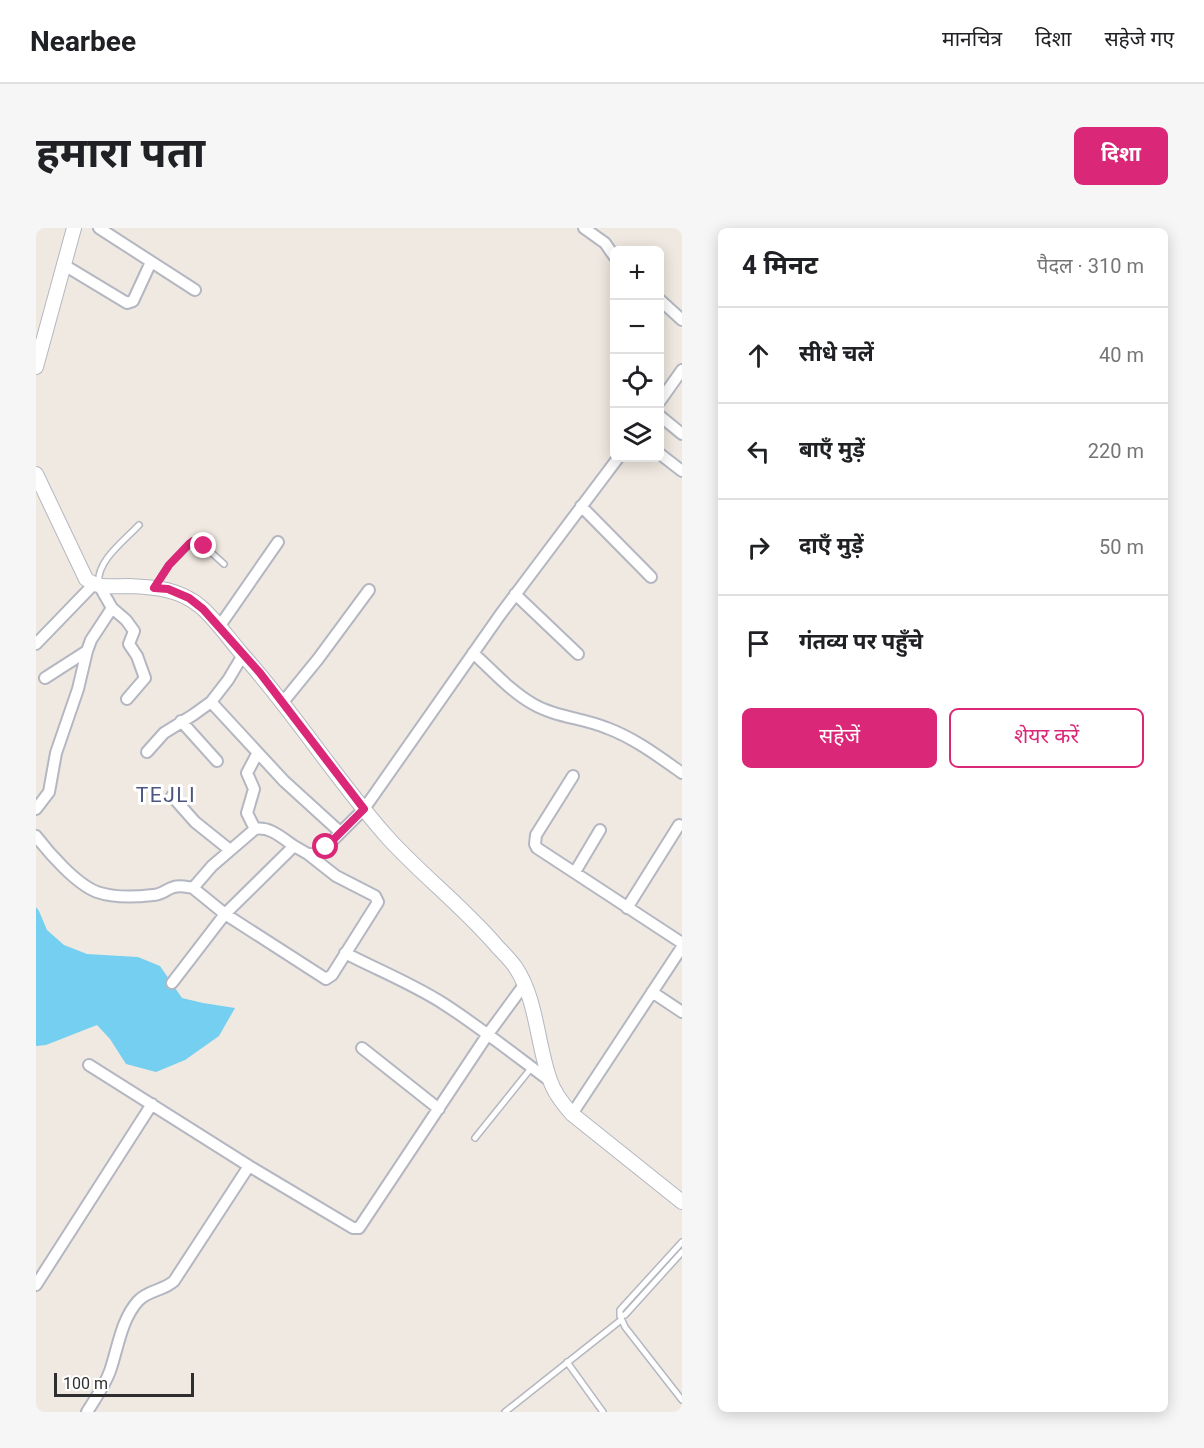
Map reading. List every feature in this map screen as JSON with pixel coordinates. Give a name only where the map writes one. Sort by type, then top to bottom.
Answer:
[{"type":"street","points":[[36,367],[74,228]]},
{"type":"street","points":[[99,228],[195,290]]},
{"type":"street","points":[[584,228],[605,243],[610,250]]},
{"type":"street","points":[[64,264],[127,303],[133,301],[151,262]]},
{"type":"street","points":[[664,304],[682,320]]},
{"type":"street","points":[[664,395],[682,370]]},
{"type":"street","points":[[664,419],[682,434]]},
{"type":"street","points":[[664,456],[682,471]]},
{"type":"street","points":[[308,854],[319,851],[364,809],[515,594],[615,462]]},
{"type":"street","points":[[36,474],[74,558],[86,579],[96,586],[112,608],[126,620],[134,631],[129,644],[146,678],[127,699]]},
{"type":"street","points":[[581,506],[651,577]]},
{"type":"street","points":[[219,627],[278,542]]},
{"type":"street","points":[[36,643],[96,586],[168,589],[189,598],[203,609],[282,702],[390,840],[483,930],[516,968],[524,986],[550,1081],[559,1098],[572,1114],[682,1202]]},
{"type":"street","points":[[282,702],[344,626],[369,590]]},
{"type":"street","points":[[515,594],[578,654]]},
{"type":"street","points":[[36,809],[49,792],[56,753],[78,689],[91,640],[112,608]]},
{"type":"street","points":[[45,678],[87,651]]},
{"type":"street","points":[[473,653],[518,694],[534,704],[555,713],[608,728],[628,737],[682,773]]},
{"type":"street","points":[[147,752],[164,733],[211,702],[243,655]]},
{"type":"street","points":[[211,702],[284,782],[340,832]]},
{"type":"street","points":[[181,722],[217,761]]},
{"type":"street","points":[[255,829],[246,813],[254,789],[247,773],[257,754]]},
{"type":"street","points":[[572,1114],[682,945],[537,848],[534,840],[573,776]]},
{"type":"street","points":[[172,796],[195,822],[230,850]]},
{"type":"street","points":[[627,908],[679,825]]},
{"type":"street","points":[[36,836],[66,868],[86,886],[97,892],[111,895],[155,896],[174,887],[193,888],[225,914],[326,979],[332,975],[377,906],[377,898],[336,876],[308,854],[270,830],[262,828],[255,829],[230,850],[193,888]]},
{"type":"street","points":[[575,872],[600,830]]},
{"type":"street","points":[[172,983],[225,914],[294,846]]},
{"type":"street","points":[[345,953],[418,989],[488,1034],[550,1081]]},
{"type":"street","points":[[89,1065],[249,1166],[353,1228],[359,1228],[488,1034],[524,986]]},
{"type":"street","points":[[652,992],[682,1012]]},
{"type":"street","points":[[362,1048],[439,1109]]},
{"type":"street","points":[[36,1285],[152,1104]]},
{"type":"street","points":[[87,1412],[107,1378],[116,1346],[136,1304],[143,1296],[168,1286],[174,1281],[249,1166]]},
{"type":"lane","points":[[96,586],[104,563],[139,525]]},
{"type":"lane","points":[[154,588],[169,565],[193,541],[204,546],[224,564]]},
{"type":"lane","points":[[475,1138],[532,1067]]},
{"type":"lane","points":[[682,1242],[620,1310],[625,1328],[682,1400]]},
{"type":"lane","points":[[505,1412],[625,1315],[682,1252]]},
{"type":"lane","points":[[567,1362],[603,1412]]},
{"type":"water","points":[[36,907],[47,930],[64,945],[87,954],[138,957],[160,966],[182,998],[235,1008],[219,1036],[185,1060],[156,1072],[126,1064],[110,1039],[97,1025],[46,1045],[36,1046]]},
{"type":"district","name":"TEJLI","points":[[166,795]]},
{"type":"route","points":[[204,546],[193,541],[189,544],[169,565],[154,588],[168,589],[189,598],[203,609],[260,673],[364,809],[326,847]]}]
